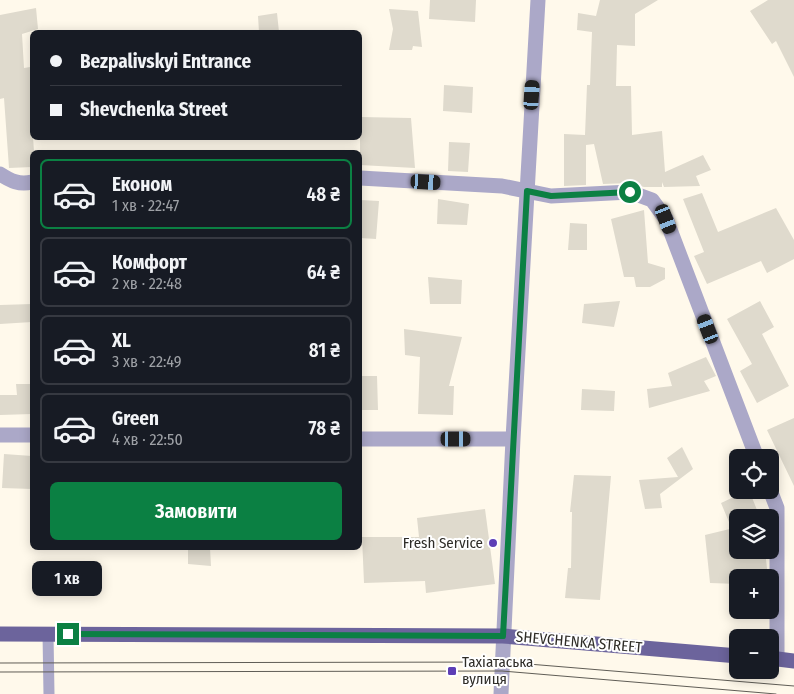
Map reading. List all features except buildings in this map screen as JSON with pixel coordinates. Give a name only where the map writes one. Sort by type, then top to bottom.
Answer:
[{"type":"main road","name":"SHEVCHENKA STREET","points":[[0,634],[503,636],[729,655]]},
{"type":"main road","points":[[779,660],[794,661]]},
{"type":"street","points":[[501,694],[513,439],[538,0]]},
{"type":"street","points":[[5,177],[23,184],[30,182]]},
{"type":"street","points":[[362,178],[502,186],[551,196],[630,192],[652,200],[660,208],[754,449]]},
{"type":"street","points":[[0,435],[30,435]]},
{"type":"street","points":[[362,439],[513,439]]},
{"type":"street","points":[[774,499],[777,508],[775,629]]},
{"type":"lane","points":[[48,634],[49,694]]},
{"type":"tram line","points":[[0,663],[504,662],[794,686]]},
{"type":"tram line","points":[[0,672],[502,671],[776,694]]},
{"type":"place","name":"Fresh Service","points":[[493,543]]},
{"type":"place","name":"Тахіатаська вулиця","points":[[452,671]]},
{"type":"route","points":[[68,634],[503,636],[527,191],[551,196],[630,192]]}]
